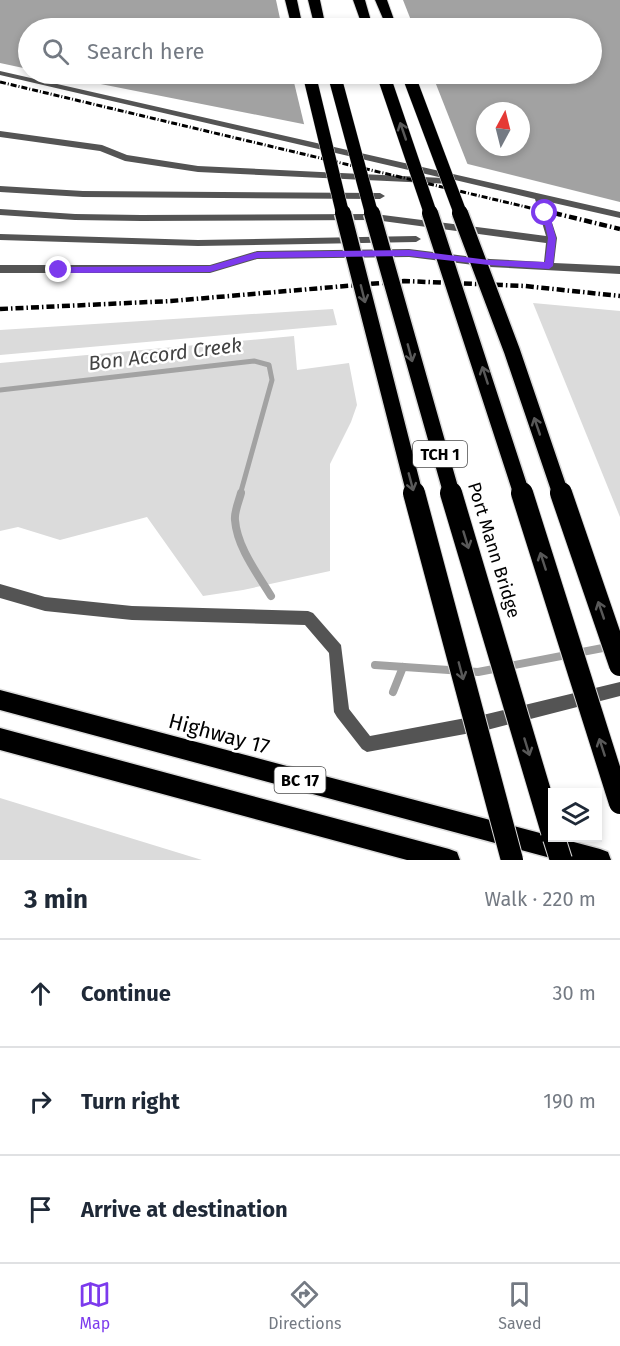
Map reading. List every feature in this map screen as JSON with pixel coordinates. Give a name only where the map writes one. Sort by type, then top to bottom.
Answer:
[{"type":"highway","points":[[291,0],[296,18]]},
{"type":"highway","points":[[314,0],[318,18]]},
{"type":"highway","points":[[359,0],[365,18]]},
{"type":"highway","points":[[381,0],[388,18]]},
{"type":"highway","points":[[311,84],[380,364],[512,860]]},
{"type":"highway","name":"Port Mann Bridge","points":[[337,84],[412,361],[548,819]]},
{"type":"highway","points":[[386,84],[482,366],[620,803]]},
{"type":"highway","points":[[412,84],[512,351],[620,666]]},
{"type":"highway","name":"Highway 17","points":[[0,700],[600,860]]},
{"type":"highway","name":"BC 17","points":[[0,739],[449,860]]},
{"type":"highway","points":[[556,842],[561,860]]},
{"type":"lane","points":[[0,73],[18,77]]},
{"type":"lane","points":[[49,84],[620,215]]},
{"type":"lane","points":[[0,134],[102,148],[125,158],[198,169],[491,184]]},
{"type":"lane","points":[[0,189],[94,194],[380,196]]},
{"type":"lane","points":[[539,196],[552,240],[549,266]]},
{"type":"lane","points":[[0,212],[97,218],[375,217],[552,240]]},
{"type":"lane","points":[[0,237],[198,243],[416,239]]},
{"type":"lane","points":[[0,269],[210,269],[257,255],[409,253],[489,262],[620,270]]},
{"type":"lane","points":[[0,591],[45,604],[132,613],[308,618],[336,650],[342,712],[367,744],[487,723],[620,688]]},
{"type":"shaded area","points":[[0,0],[620,0],[620,202],[323,128],[101,84],[602,84],[602,18],[18,18],[18,67],[0,63]]},
{"type":"shaded area","points":[[533,303],[620,311],[620,517]]},
{"type":"shaded area","points":[[333,309],[337,325],[0,355],[0,330]]},
{"type":"shaded area","points":[[294,336],[297,370],[349,363],[357,405],[330,464],[330,571],[243,590],[203,596],[147,517],[60,540],[18,527],[0,531],[0,363]]},
{"type":"shaded area","points":[[0,798],[202,860],[0,860]]},
{"type":"pier","points":[[276,0],[403,0],[410,18],[280,18]]},
{"type":"pier","points":[[294,84],[436,84],[469,168],[305,128]]},
{"type":"waterway","name":"Bon Accord Creek","points":[[0,390],[254,361],[269,365],[272,380],[240,495]]},
{"type":"waterway","name":"Bon Accord Creek","points":[[241,493],[235,514],[237,530],[248,560],[271,596]]},
{"type":"waterway","name":"Bon Accord Creek","points":[[375,665],[478,672],[608,647]]},
{"type":"waterway","points":[[393,692],[403,667]]},
{"type":"railway","points":[[0,82],[560,215]]},
{"type":"railway","points":[[554,213],[620,229]]},
{"type":"railway","points":[[0,309],[171,301],[404,281],[525,286],[620,296]]},
{"type":"route","points":[[59,270],[210,269],[224,267],[246,257],[257,255],[409,253],[549,266],[552,238],[545,213]]}]
